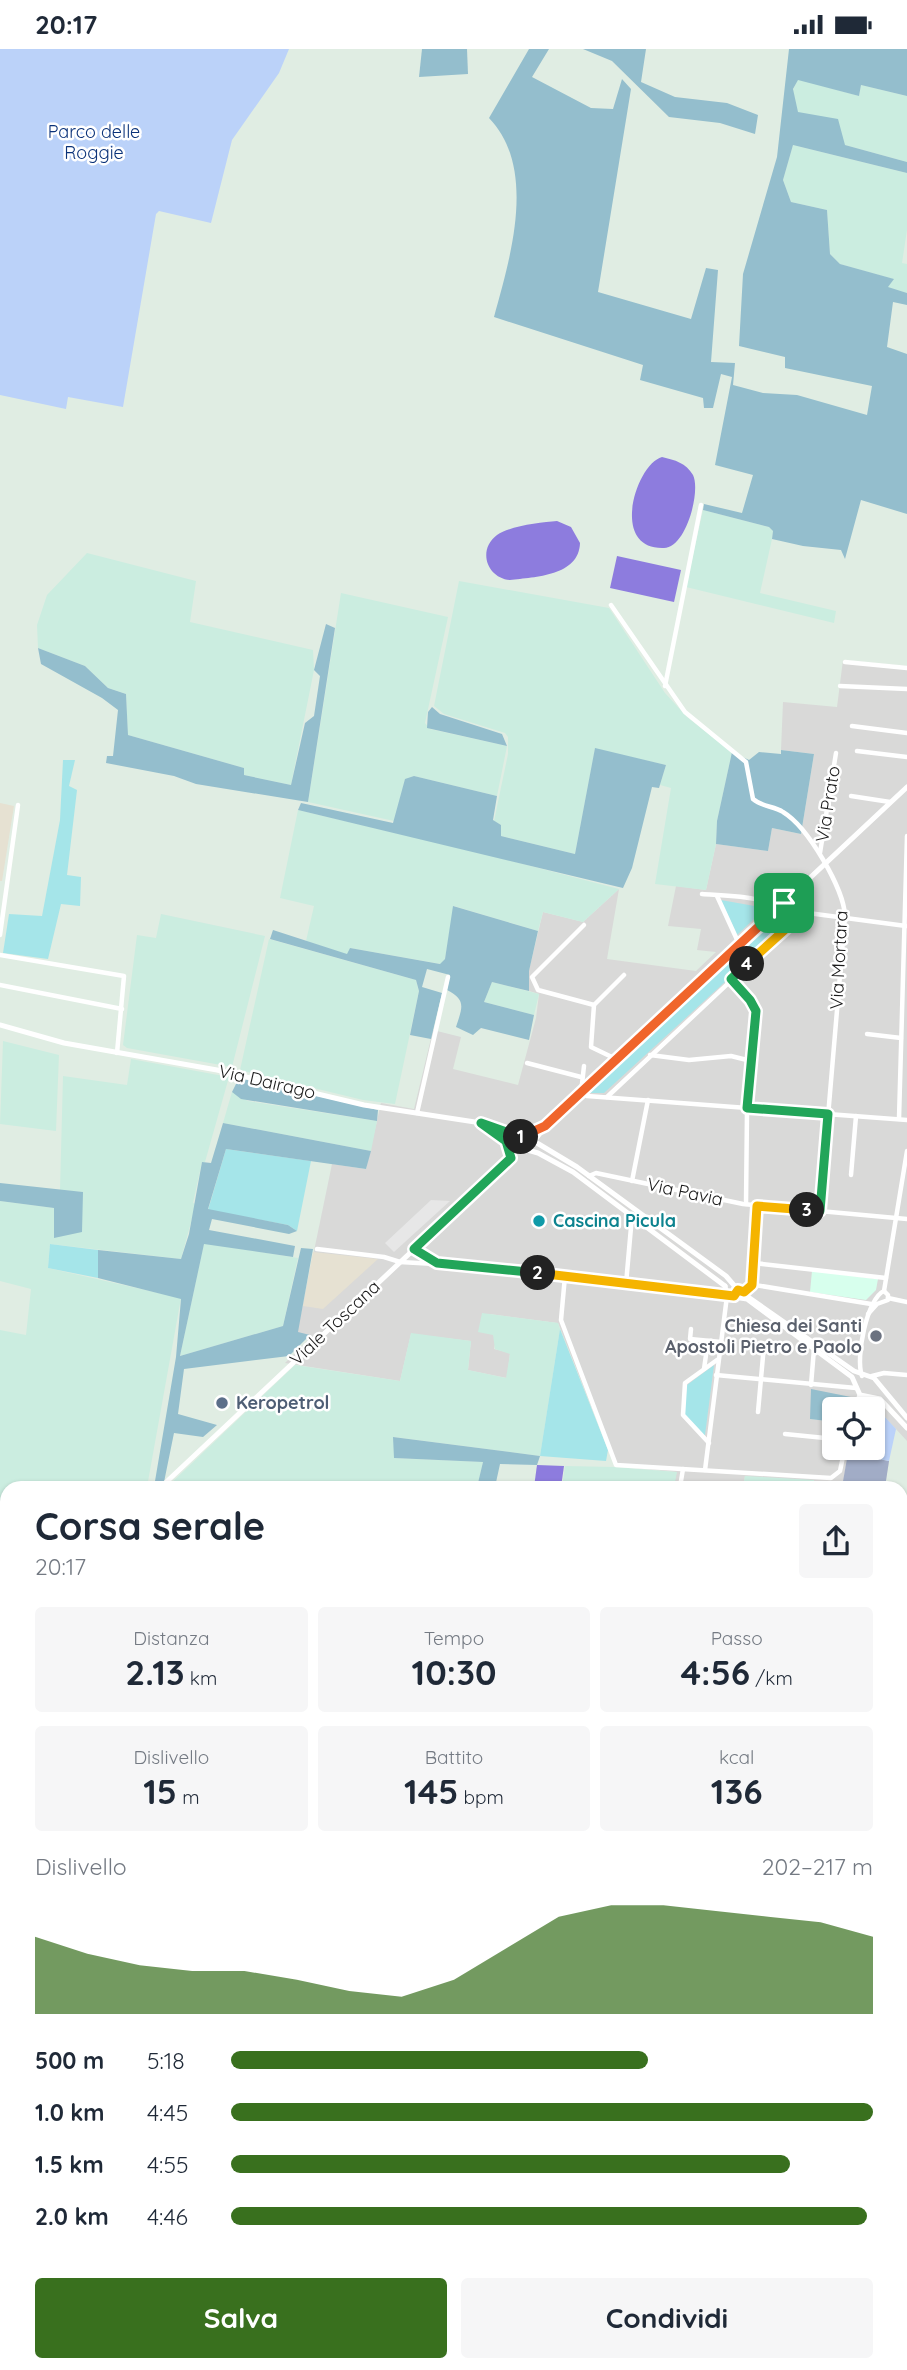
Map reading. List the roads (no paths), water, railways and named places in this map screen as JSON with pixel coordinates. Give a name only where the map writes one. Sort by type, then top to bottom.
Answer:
[{"type":"street","points":[[665,686],[701,505]]},
{"type":"street","name":"Via Mortara","points":[[611,605],[665,686],[690,717],[746,762],[754,801],[788,815],[820,854],[842,901],[845,916],[820,1211]]},
{"type":"street","points":[[845,662],[907,668]]},
{"type":"street","points":[[840,686],[907,689]]},
{"type":"street","points":[[852,726],[907,733]]},
{"type":"street","points":[[857,751],[907,757]]},
{"type":"street","name":"Via Prato","points":[[820,854],[836,754]]},
{"type":"street","points":[[527,1150],[545,1126],[890,802],[906,791]]},
{"type":"street","points":[[851,796],[890,802]]},
{"type":"street","points":[[0,935],[18,805]]},
{"type":"street","points":[[899,1119],[907,836]]},
{"type":"street","points":[[702,894],[749,899],[778,908],[794,924]]},
{"type":"street","points":[[717,895],[739,944]]},
{"type":"street","points":[[784,903],[800,916]]},
{"type":"street","points":[[607,1097],[800,916],[808,913],[845,916],[906,926]]},
{"type":"street","points":[[584,925],[531,977],[538,991],[594,1005]]},
{"type":"street","points":[[0,955],[124,976],[117,1052]]},
{"type":"street","points":[[616,1059],[591,1047],[594,1005],[624,975]]},
{"type":"street","points":[[416,1113],[449,977]]},
{"type":"street","points":[[731,979],[755,1009],[747,1108],[746,1204]]},
{"type":"street","points":[[0,985],[122,1009]]},
{"type":"street","name":"Via Dairago","points":[[0,1025],[64,1043],[217,1070],[365,1105],[481,1123],[506,1133]]},
{"type":"street","points":[[867,1034],[903,1035]]},
{"type":"street","points":[[650,1055],[689,1060],[731,1056],[751,1061]]},
{"type":"street","points":[[527,1063],[581,1077]]},
{"type":"street","points":[[581,1093],[584,1066]]},
{"type":"street","points":[[581,1093],[907,1120]]},
{"type":"street","points":[[632,1181],[648,1100]]},
{"type":"street","points":[[851,1175],[856,1116]]},
{"type":"street","points":[[481,1123],[506,1141],[511,1158]]},
{"type":"street","points":[[526,1136],[545,1126]]},
{"type":"street","points":[[506,1133],[526,1136],[589,1176],[734,1283],[747,1300],[814,1349],[856,1385],[860,1395],[871,1395],[882,1401],[907,1428]]},
{"type":"street","points":[[506,1133],[527,1150],[571,1171],[632,1215],[725,1291]]},
{"type":"street","name":"Viale Toscana","points":[[167,1481],[511,1158],[526,1136]]},
{"type":"street","name":"Viale Toscana","points":[[511,1158],[527,1150]]},
{"type":"street","points":[[867,1316],[884,1291],[907,1151]]},
{"type":"street","name":"Via Pavia","points":[[589,1176],[595,1173],[757,1206],[907,1219]]},
{"type":"street","points":[[752,1285],[757,1206]]},
{"type":"street","points":[[626,1285],[632,1215]]},
{"type":"street","points":[[425,1238],[428,1257]]},
{"type":"street","points":[[317,1249],[384,1257],[400,1262],[437,1263],[565,1276],[715,1294],[725,1291],[739,1292],[862,1376],[884,1373],[907,1375]]},
{"type":"street","points":[[421,1262],[414,1256],[414,1249],[437,1263]]},
{"type":"street","points":[[754,1263],[886,1278]]},
{"type":"street","points":[[565,1276],[561,1320],[616,1465],[833,1478],[841,1469],[843,1460]]},
{"type":"street","points":[[705,1470],[725,1291],[734,1283]]},
{"type":"street","points":[[739,1292],[752,1285],[870,1304],[888,1298],[907,1302]]},
{"type":"street","points":[[884,1291],[888,1298]]},
{"type":"street","points":[[856,1385],[862,1376],[859,1363],[870,1304]]},
{"type":"street","points":[[691,1329],[690,1339],[720,1342]]},
{"type":"street","points":[[704,1370],[708,1341]]},
{"type":"street","points":[[758,1412],[764,1345]]},
{"type":"street","points":[[811,1385],[814,1349]]},
{"type":"street","points":[[709,1443],[682,1415],[685,1383],[718,1360]]},
{"type":"street","points":[[716,1375],[811,1385],[856,1385]]},
{"type":"street","points":[[872,1376],[907,1418]]},
{"type":"street","points":[[871,1395],[876,1391],[877,1383]]},
{"type":"street","points":[[785,1434],[822,1438]]},
{"type":"street","points":[[681,1481],[684,1469]]},
{"type":"place","name":"Cascina Picula","points":[[539,1221]]},
{"type":"place","name":"Chiesa dei Santi Apostoli Pietro e Paolo","points":[[876,1336]]},
{"type":"place","name":"Keropetrol","points":[[222,1403]]},
{"type":"park label","name":"Parco delle Roggie","points":[[94,142]]}]
